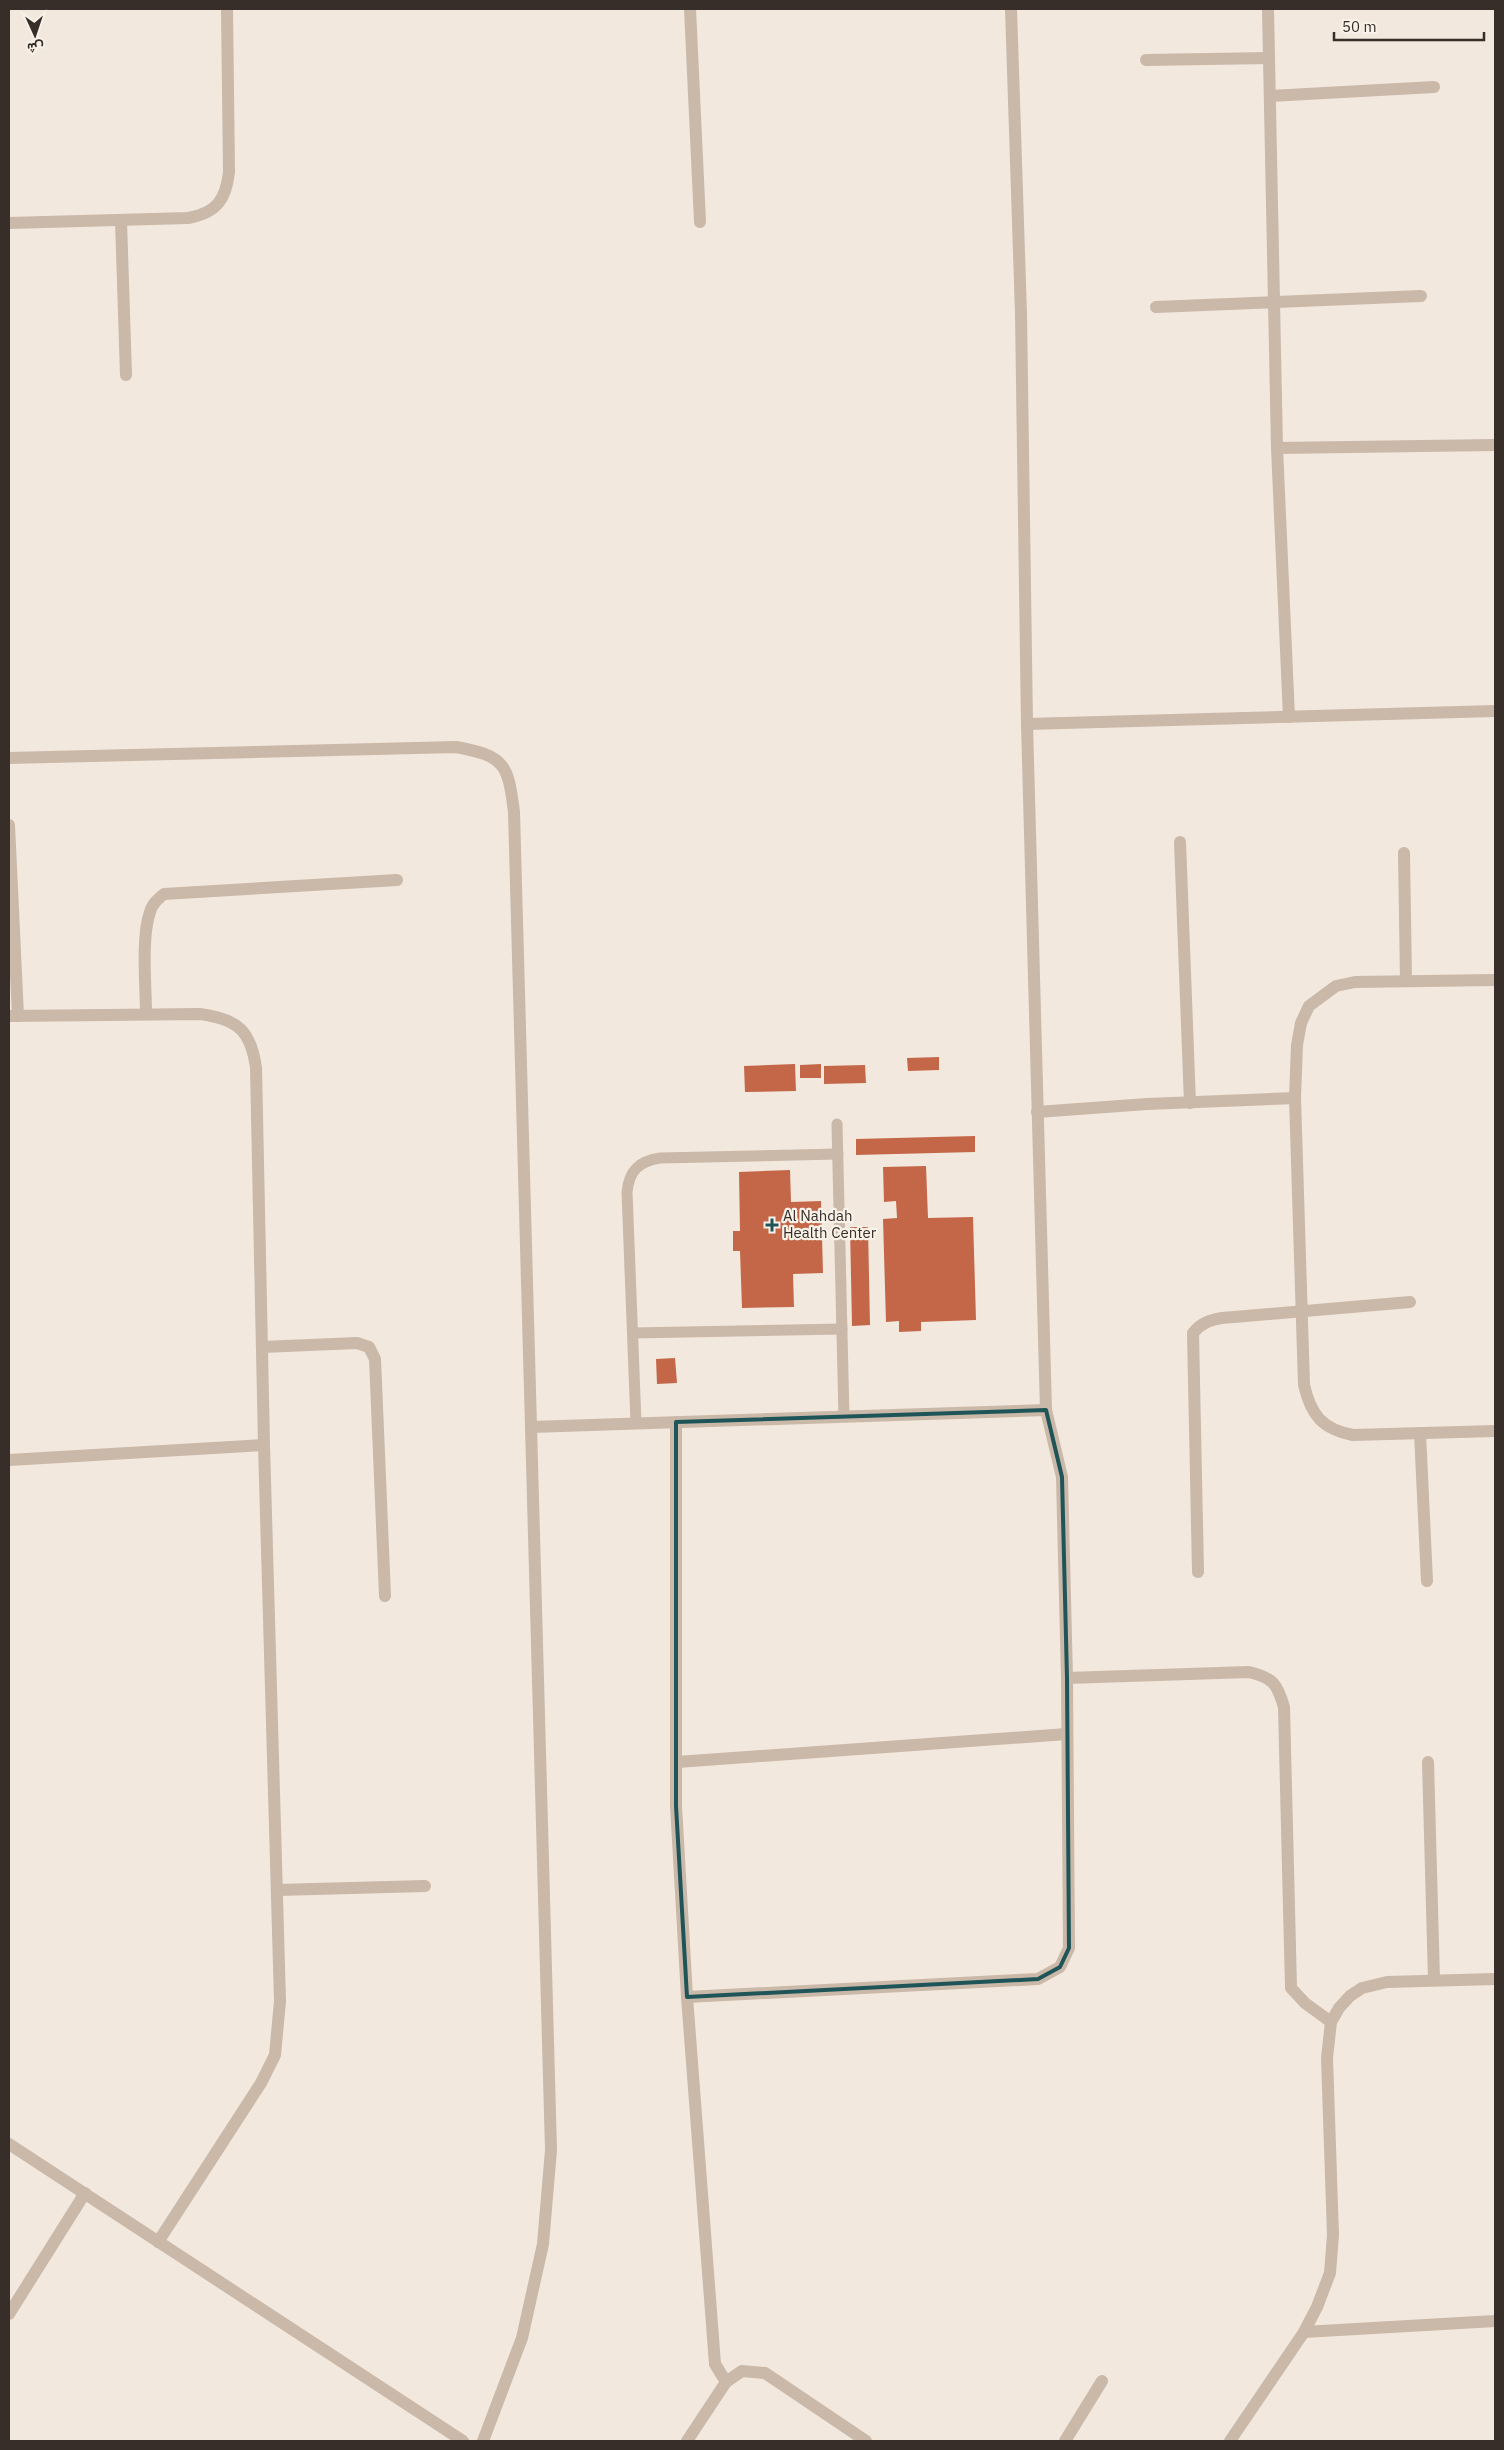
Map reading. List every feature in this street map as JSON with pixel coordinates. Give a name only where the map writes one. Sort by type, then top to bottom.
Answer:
[{"type":"street","points":[[9,223],[121,221],[204,216],[213,210],[227,188],[229,172],[227,9]]},
{"type":"street","points":[[690,9],[700,222]]},
{"type":"street","points":[[687,1997],[1038,1980],[1060,1967],[1069,1948],[1067,1678],[1062,1477],[1046,1410],[1027,724],[1020,314],[1011,9]]},
{"type":"street","points":[[1268,9],[1277,448],[1289,717]]},
{"type":"street","points":[[1146,60],[1269,58]]},
{"type":"street","points":[[1270,96],[1434,87]]},
{"type":"street","points":[[121,221],[126,375]]},
{"type":"street","points":[[1156,307],[1421,296]]},
{"type":"street","points":[[1277,448],[1495,445]]},
{"type":"street","points":[[1027,724],[1495,711]]},
{"type":"street","points":[[9,758],[456,747],[485,752],[500,763],[510,778],[514,812],[551,2150],[543,2244],[522,2338],[483,2441]]},
{"type":"street","points":[[9,826],[13,1016],[200,1014],[222,1017],[235,1023],[244,1032],[253,1049],[256,1068],[264,1445],[280,2000],[275,2056],[261,2083],[158,2242]]},
{"type":"street","points":[[1180,842],[1190,1103]]},
{"type":"street","points":[[1404,853],[1406,981]]},
{"type":"street","points":[[146,1014],[147,925],[150,910],[164,894],[396,880]]},
{"type":"street","points":[[1495,980],[1355,982],[1336,986],[1309,1006],[1301,1023],[1297,1045],[1295,1098],[1304,1384],[1308,1401],[1324,1424],[1336,1431],[1353,1435],[1495,1431]]},
{"type":"street","points":[[1038,1112],[1295,1098]]},
{"type":"street","points":[[1198,1572],[1193,1333],[1198,1327],[1210,1320],[1410,1302]]},
{"type":"street","points":[[262,1347],[357,1344],[369,1346],[376,1358],[384,1596]]},
{"type":"street","points":[[531,1427],[1046,1410]]},
{"type":"street","points":[[676,1422],[676,1806],[687,1997],[715,2364],[726,2382]]},
{"type":"street","points":[[1420,1432],[1427,1581]]},
{"type":"street","points":[[9,1460],[264,1445]]},
{"type":"street","points":[[1067,1678],[1249,1672],[1266,1676],[1278,1687],[1284,1707],[1291,1988],[1305,2003],[1331,2022]]},
{"type":"street","points":[[677,1762],[1067,1734]]},
{"type":"street","points":[[1428,1762],[1434,1980]]},
{"type":"street","points":[[277,1890],[425,1886]]},
{"type":"street","points":[[1230,2441],[1304,2332],[1325,2289],[1330,2273],[1332,2258],[1327,2058],[1331,2022],[1350,1996],[1362,1988],[1387,1982],[1495,1979]]},
{"type":"street","points":[[9,2144],[463,2441]]},
{"type":"street","points":[[9,2314],[85,2194]]},
{"type":"street","points":[[1304,2332],[1495,2321]]},
{"type":"street","points":[[687,2441],[726,2382],[742,2371],[764,2373],[866,2441]]},
{"type":"street","points":[[1065,2441],[1102,2381]]},
{"type":"lane","points":[[837,1124],[844,1417]]},
{"type":"lane","points":[[636,1423],[627,1192],[630,1177],[640,1164],[660,1158],[838,1154]]},
{"type":"lane","points":[[632,1333],[842,1329]]},
{"type":"highlighted area","points":[[1046,1410],[1062,1477],[1067,1678],[1069,1948],[1060,1967],[1038,1979],[687,1997],[676,1806],[676,1422]]},
{"type":"building","points":[[939,1057],[939,1070],[908,1071],[907,1058]]},
{"type":"building","points":[[795,1064],[796,1091],[745,1092],[744,1066]]},
{"type":"building","points":[[821,1064],[821,1078],[800,1078],[800,1065]]},
{"type":"building","points":[[865,1065],[866,1083],[824,1084],[824,1066]]},
{"type":"building","points":[[975,1136],[975,1152],[856,1155],[856,1139]]},
{"type":"building","points":[[926,1166],[928,1218],[973,1217],[976,1320],[921,1322],[921,1331],[899,1332],[899,1321],[886,1322],[883,1219],[897,1218],[896,1201],[884,1202],[883,1167]]},
{"type":"building","points":[[790,1170],[791,1202],[821,1201],[823,1273],[793,1274],[794,1307],[742,1308],[740,1251],[733,1251],[733,1231],[740,1231],[739,1172]]},
{"type":"building","points":[[850,1227],[868,1227],[870,1325],[852,1326]]},
{"type":"building","points":[[675,1358],[677,1383],[657,1384],[656,1359]]},
{"type":"place","name":"Al Nahdah Health Center","points":[[772,1225]]}]
